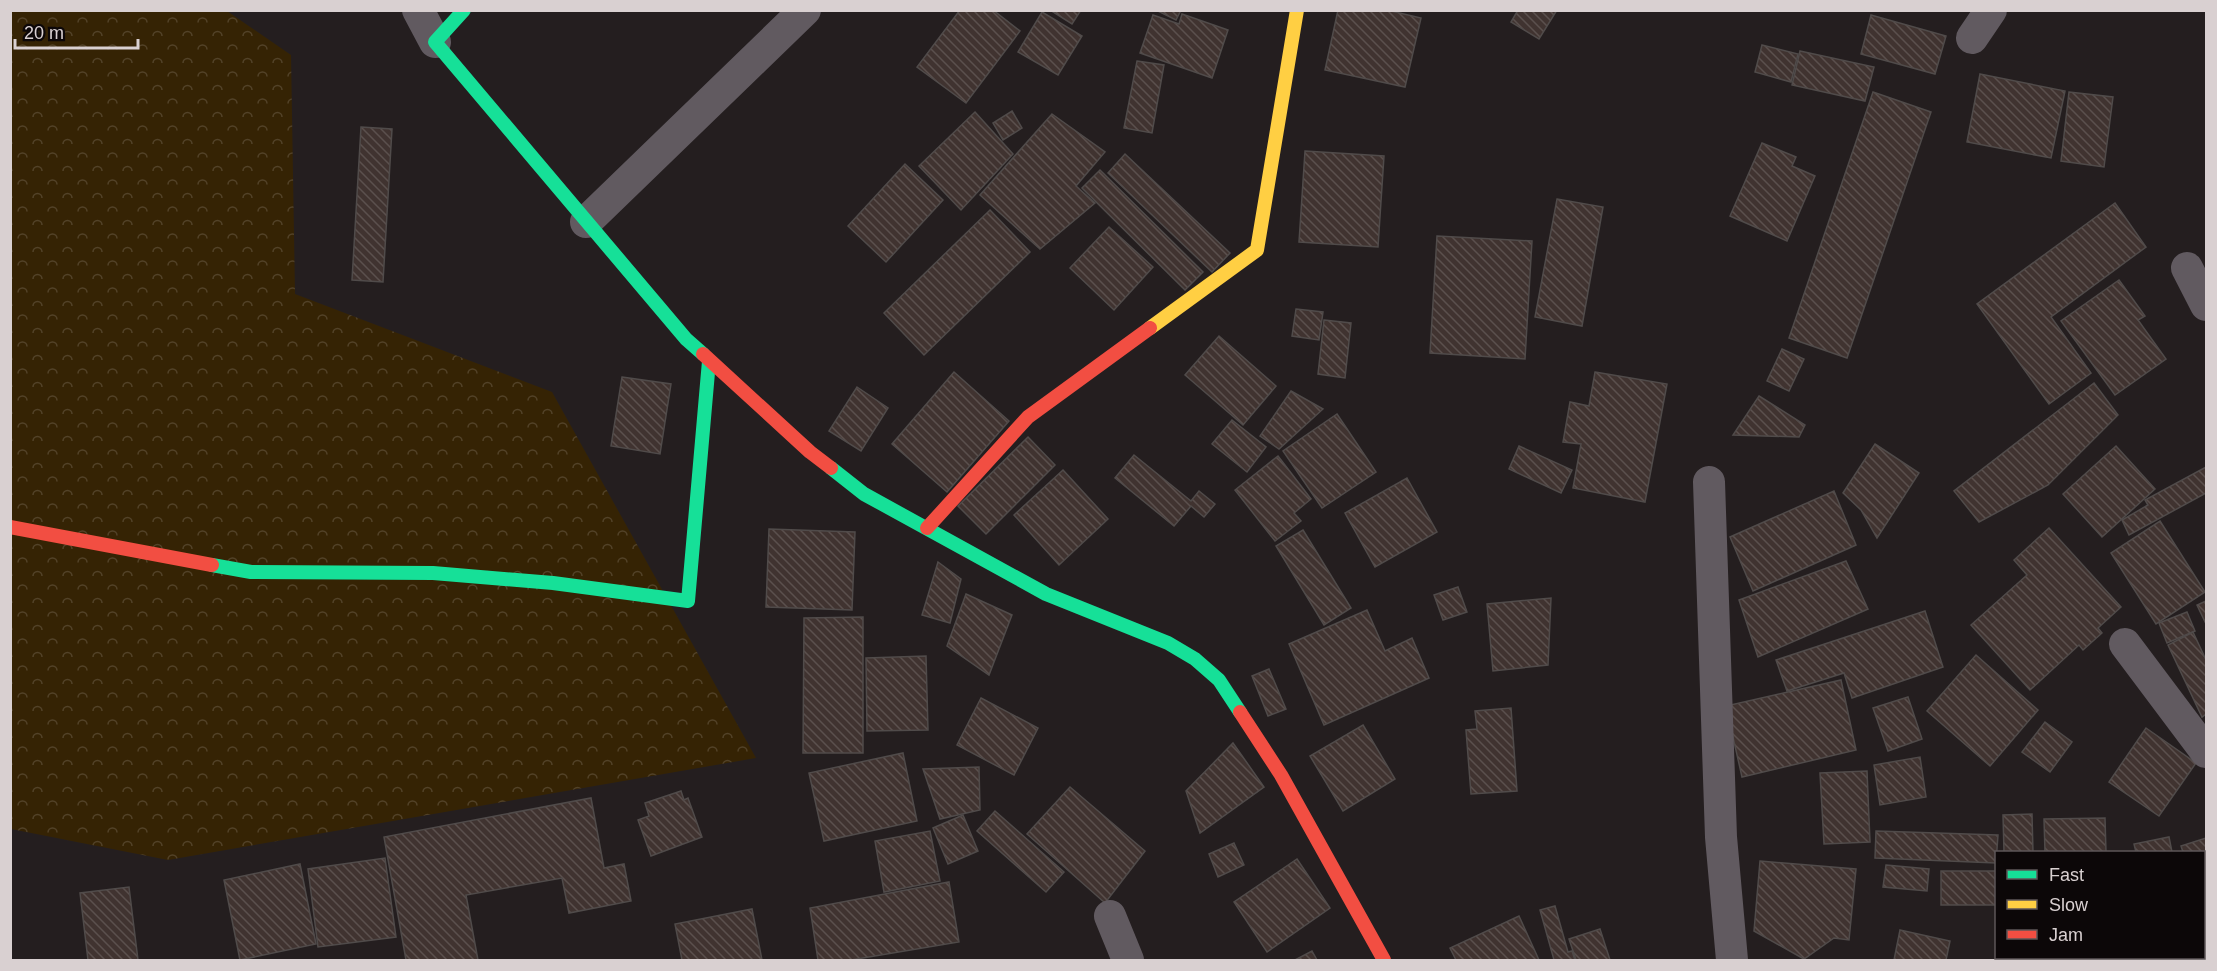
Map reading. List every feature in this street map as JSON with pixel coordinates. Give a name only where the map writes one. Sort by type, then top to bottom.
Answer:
[{"type":"street","points":[[418,10],[435,42],[686,339],[793,437],[864,494],[1046,594],[1168,643],[1195,659],[1220,680],[1281,775],[1384,960]]},
{"type":"street","points":[[435,42],[464,10]]},
{"type":"street","points":[[586,222],[805,10]]},
{"type":"street","points":[[927,528],[1028,417],[1257,250],[1297,10]]},
{"type":"street","points":[[1972,38],[1991,10]]},
{"type":"street","points":[[2187,268],[2206,305]]},
{"type":"street","points":[[10,527],[251,572],[433,573],[553,583],[688,601],[709,361]]},
{"type":"street","points":[[1709,482],[1721,837],[1732,960]]},
{"type":"street","points":[[2125,644],[2206,752]]},
{"type":"street","points":[[1110,916],[1128,960]]},
{"type":"green space","points":[[10,11],[227,11],[291,55],[295,294],[552,392],[756,758],[168,860],[11,829]]},
{"type":"building","points":[[960,10],[993,10],[1020,31],[966,103],[917,67]]},
{"type":"building","points":[[1050,10],[1081,10],[1072,24]]},
{"type":"building","points":[[1156,10],[1181,10],[1176,20]]},
{"type":"building","points":[[1338,10],[1387,10],[1421,18],[1405,87],[1325,70]]},
{"type":"building","points":[[1518,10],[1557,10],[1539,39],[1511,22]]},
{"type":"building","points":[[1042,12],[1082,36],[1058,75],[1018,52]]},
{"type":"building","points":[[1182,14],[1228,30],[1212,78],[1140,53],[1153,15],[1179,24]]},
{"type":"building","points":[[1871,15],[1946,36],[1935,74],[1861,54]]},
{"type":"building","points":[[1762,45],[1798,54],[1791,82],[1755,72]]},
{"type":"building","points":[[1800,51],[1874,67],[1865,101],[1792,85]]},
{"type":"building","points":[[1137,61],[1164,65],[1152,133],[1124,128]]},
{"type":"building","points":[[1980,74],[2065,91],[2051,158],[1967,142]]},
{"type":"building","points":[[1873,92],[1931,112],[1847,358],[1789,338]]},
{"type":"building","points":[[2069,92],[2113,97],[2104,167],[2061,161]]},
{"type":"building","points":[[1012,111],[1022,128],[1003,140],[993,123]]},
{"type":"building","points":[[975,112],[1013,154],[961,210],[919,166]]},
{"type":"building","points":[[1052,114],[1105,152],[1076,186],[1095,203],[1040,249],[980,195]]},
{"type":"building","points":[[361,127],[392,129],[383,282],[352,280]]},
{"type":"building","points":[[1762,143],[1796,157],[1792,166],[1815,176],[1787,241],[1730,216]]},
{"type":"building","points":[[1305,151],[1384,156],[1378,247],[1299,242]]},
{"type":"building","points":[[1125,154],[1230,253],[1212,272],[1108,173]]},
{"type":"building","points":[[905,164],[943,200],[886,262],[848,226]]},
{"type":"building","points":[[1100,170],[1203,272],[1185,290],[1082,188]]},
{"type":"building","points":[[1557,199],[1603,207],[1582,326],[1535,317]]},
{"type":"building","points":[[2115,203],[2146,247],[2051,317],[2091,373],[2049,404],[1977,304]]},
{"type":"building","points":[[990,210],[1030,252],[924,355],[884,313]]},
{"type":"building","points":[[1109,227],[1153,267],[1114,310],[1070,268]]},
{"type":"building","points":[[1437,236],[1532,241],[1525,359],[1430,353]]},
{"type":"building","points":[[2119,280],[2145,316],[2138,320],[2166,359],[2115,395],[2061,321]]},
{"type":"building","points":[[1296,309],[1323,312],[1319,340],[1292,336]]},
{"type":"building","points":[[1324,320],[1351,323],[1345,378],[1318,374]]},
{"type":"building","points":[[1219,336],[1276,386],[1243,425],[1185,375]]},
{"type":"building","points":[[1782,349],[1804,359],[1789,391],[1767,381]]},
{"type":"building","points":[[954,372],[1009,421],[947,492],[892,444]]},
{"type":"building","points":[[1595,372],[1667,384],[1645,502],[1573,488],[1581,444],[1563,442],[1570,402],[1589,406]]},
{"type":"building","points":[[622,377],[671,384],[660,454],[611,446]]},
{"type":"building","points":[[2094,383],[2118,415],[2048,485],[1979,522],[1954,491]]},
{"type":"building","points":[[857,387],[888,408],[861,451],[829,431]]},
{"type":"building","points":[[1291,391],[1323,409],[1279,449],[1260,436]]},
{"type":"building","points":[[1759,396],[1805,425],[1799,437],[1733,435]]},
{"type":"building","points":[[1337,414],[1376,472],[1322,508],[1283,451]]},
{"type":"building","points":[[1232,420],[1266,447],[1247,472],[1212,444]]},
{"type":"building","points":[[1028,437],[1055,465],[986,534],[958,506]]},
{"type":"building","points":[[1875,444],[1919,473],[1877,538],[1861,510],[1843,493]]},
{"type":"building","points":[[1519,446],[1572,470],[1561,493],[1509,469]]},
{"type":"building","points":[[2116,446],[2155,489],[2102,537],[2063,494]]},
{"type":"building","points":[[1134,455],[1191,501],[1199,491],[1215,504],[1204,517],[1191,506],[1174,526],[1115,478]]},
{"type":"building","points":[[1278,456],[1311,499],[1294,513],[1301,521],[1275,541],[1235,490]]},
{"type":"building","points":[[2206,467],[2206,493],[2129,535],[2122,520],[2148,505],[2145,500]]},
{"type":"building","points":[[1063,470],[1108,519],[1059,565],[1014,515]]},
{"type":"building","points":[[1407,478],[1437,532],[1375,567],[1345,513]]},
{"type":"building","points":[[1834,491],[1856,545],[1753,591],[1730,537]]},
{"type":"building","points":[[2160,521],[2205,592],[2156,624],[2111,553]]},
{"type":"building","points":[[2049,528],[2121,607],[2098,628],[2102,633],[2083,650],[2079,645],[2030,690],[1971,625],[2027,575],[2014,560]]},
{"type":"building","points":[[769,529],[855,532],[852,610],[766,607]]},
{"type":"building","points":[[1303,530],[1351,608],[1324,625],[1276,546]]},
{"type":"building","points":[[1846,561],[1868,609],[1758,657],[1739,600]]},
{"type":"building","points":[[938,562],[961,579],[950,623],[922,615]]},
{"type":"building","points":[[1458,587],[1467,612],[1443,620],[1434,595]]},
{"type":"building","points":[[966,594],[1012,615],[989,675],[947,646]]},
{"type":"building","points":[[1551,598],[1548,665],[1493,671],[1487,604]]},
{"type":"building","points":[[2206,601],[2206,624],[2197,605]]},
{"type":"building","points":[[1367,610],[1385,651],[1412,638],[1429,678],[1324,725],[1289,644]]},
{"type":"building","points":[[1925,611],[1943,667],[1852,698],[1844,673],[1787,691],[1776,660]]},
{"type":"building","points":[[2187,612],[2195,631],[2167,643],[2159,623]]},
{"type":"building","points":[[863,617],[863,753],[803,753],[804,618]]},
{"type":"building","points":[[2193,632],[2206,660],[2206,714],[2202,717],[2168,645]]},
{"type":"building","points":[[1976,655],[2038,710],[1990,766],[1927,711]]},
{"type":"building","points":[[926,656],[928,730],[867,731],[866,658]]},
{"type":"building","points":[[1269,669],[1286,709],[1268,716],[1252,676]]},
{"type":"building","points":[[1841,680],[1856,750],[1742,777],[1726,706]]},
{"type":"building","points":[[1908,697],[1922,739],[1888,751],[1873,708]]},
{"type":"building","points":[[981,698],[1038,728],[1014,775],[957,745]]},
{"type":"building","points":[[1511,708],[1517,791],[1471,794],[1466,730],[1477,729],[1475,711]]},
{"type":"building","points":[[2045,722],[2072,742],[2050,772],[2022,752]]},
{"type":"building","points":[[1363,725],[1395,779],[1343,811],[1310,756]]},
{"type":"building","points":[[2146,728],[2196,763],[2159,816],[2109,782]]},
{"type":"building","points":[[1233,743],[1264,787],[1200,833],[1186,791]]},
{"type":"building","points":[[903,753],[917,821],[824,841],[809,773]]},
{"type":"building","points":[[1920,757],[1926,797],[1880,805],[1874,765]]},
{"type":"building","points":[[979,767],[980,810],[940,819],[923,769]]},
{"type":"building","points":[[1867,771],[1870,842],[1824,844],[1820,773]]},
{"type":"building","points":[[1070,787],[1145,851],[1105,903],[1027,834]]},
{"type":"building","points":[[681,791],[684,800],[688,798],[702,837],[651,856],[638,820],[649,816],[645,803]]},
{"type":"building","points":[[591,798],[604,868],[624,864],[631,901],[569,913],[562,878],[466,895],[478,960],[406,960],[384,837]]},
{"type":"building","points":[[995,811],[1064,872],[1046,892],[977,831]]},
{"type":"building","points":[[2032,814],[2033,851],[2004,851],[2003,815]]},
{"type":"building","points":[[963,815],[978,851],[948,864],[933,828]]},
{"type":"building","points":[[2105,818],[2106,851],[2045,851],[2044,819]]},
{"type":"building","points":[[930,831],[940,881],[884,892],[875,841]]},
{"type":"building","points":[[1876,831],[1998,835],[1995,863],[1875,858]]},
{"type":"building","points":[[2169,837],[2172,851],[2136,851],[2134,844]]},
{"type":"building","points":[[2206,838],[2205,920],[2205,851],[2183,851],[2181,846]]},
{"type":"building","points":[[1234,843],[1244,865],[1218,877],[1209,854]]},
{"type":"building","points":[[385,858],[396,937],[318,947],[308,869]]},
{"type":"building","points":[[1297,859],[1330,908],[1267,952],[1234,902]]},
{"type":"building","points":[[1760,861],[1856,869],[1849,940],[1834,938],[1804,959],[1754,931]]},
{"type":"building","points":[[300,864],[316,944],[240,960],[224,880]]},
{"type":"building","points":[[1886,865],[1929,869],[1927,891],[1883,887]]},
{"type":"building","points":[[1941,871],[1995,871],[1995,905],[1941,905]]},
{"type":"building","points":[[949,882],[959,942],[851,960],[818,960],[810,908]]},
{"type":"building","points":[[129,887],[138,960],[88,960],[80,893]]},
{"type":"building","points":[[1555,906],[1568,952],[1572,951],[1575,960],[1554,960],[1540,910]]},
{"type":"building","points":[[752,909],[762,960],[682,960],[675,924]]},
{"type":"building","points":[[1519,916],[1539,960],[1456,960],[1450,948]]},
{"type":"building","points":[[1600,929],[1610,960],[1576,960],[1569,939]]},
{"type":"building","points":[[1900,930],[1950,941],[1946,960],[1894,960]]},
{"type":"building","points":[[2205,938],[2206,960],[2157,960],[2205,959]]},
{"type":"building","points":[[1312,951],[1317,960],[1295,960]]},
{"type":"traffic: fast","points":[[464,10],[435,42],[686,339],[703,354]]},
{"type":"traffic: fast","points":[[212,565],[251,572],[433,573],[553,583],[688,601],[709,361]]},
{"type":"traffic: fast","points":[[831,468],[864,494],[1046,594],[1168,643],[1195,659],[1219,680],[1240,712]]},
{"type":"traffic: slow","points":[[1150,328],[1257,250],[1297,10]]},
{"type":"traffic: jam","points":[[927,528],[1028,417],[1150,328]]},
{"type":"traffic: jam","points":[[703,354],[810,452],[831,468]]},
{"type":"traffic: jam","points":[[10,527],[212,565]]},
{"type":"traffic: jam","points":[[1240,712],[1281,775],[1384,960]]}]
